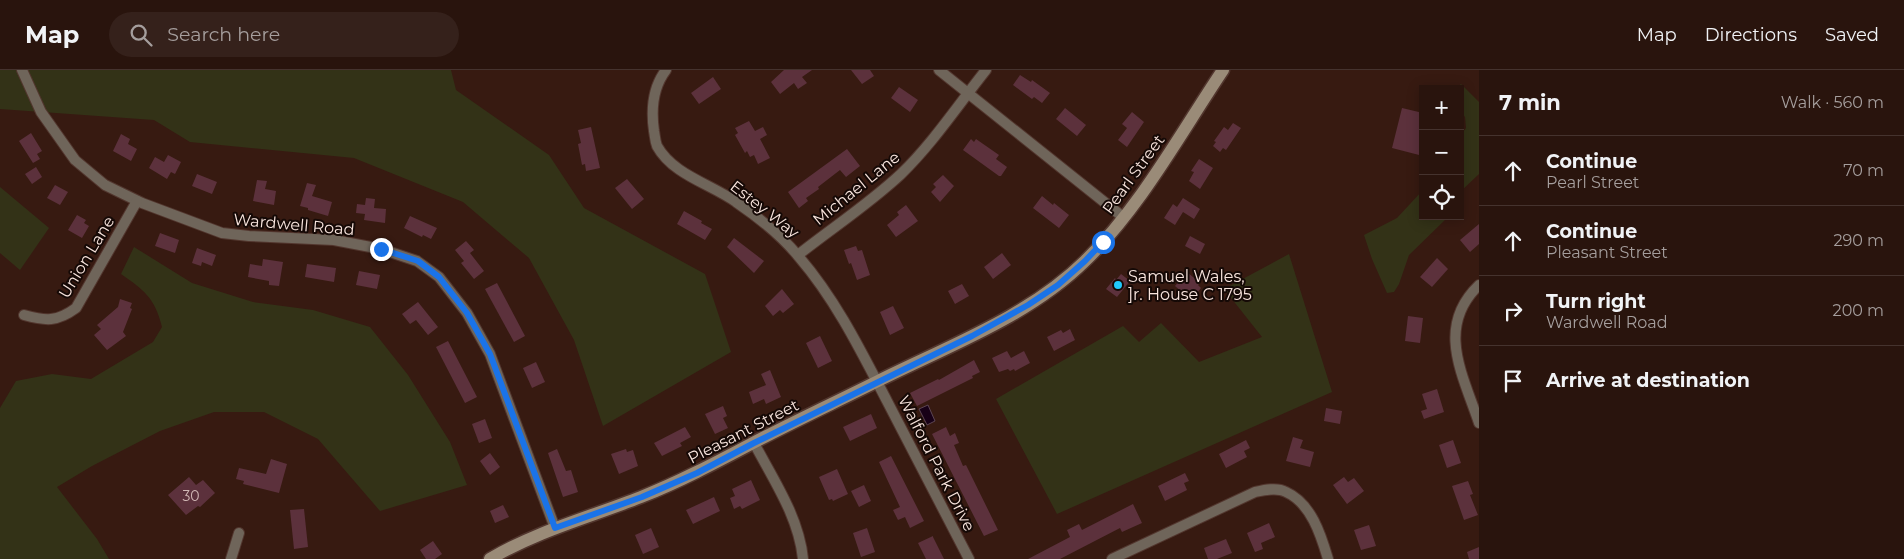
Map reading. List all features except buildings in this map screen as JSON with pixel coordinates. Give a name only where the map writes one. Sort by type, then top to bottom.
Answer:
[{"type":"main road","name":"Pearl Street","points":[[1005,318],[1058,285],[1085,261],[1123,217],[1182,135],[1223,70]]},
{"type":"main road","name":"Pleasant Street","points":[[490,559],[533,537],[651,493],[697,473],[1005,318]]},
{"type":"street","name":"Wardwell Road","points":[[22,70],[41,112],[75,160],[105,185],[137,201],[222,233],[334,240],[381,249],[418,261],[439,277],[467,313],[490,354],[555,528]]},
{"type":"street","name":"Estey Way","points":[[666,70],[661,77],[654,97],[652,117],[657,144],[668,160],[692,177],[736,202],[766,225],[798,255],[825,290],[850,330],[877,381]]},
{"type":"street","points":[[939,70],[1123,217]]},
{"type":"street","name":"Michael Lane","points":[[798,255],[868,202],[901,174],[940,131],[986,70]]},
{"type":"street","name":"Union Lane","points":[[24,314],[40,319],[53,320],[65,316],[76,308],[137,201]]},
{"type":"street","points":[[1479,285],[1460,308],[1455,337],[1457,357],[1479,423]]},
{"type":"street","name":"Walford Park Drive","points":[[877,381],[970,559]]},
{"type":"street","points":[[754,443],[791,513],[800,535],[803,559]]},
{"type":"street","points":[[1112,559],[1255,492],[1268,489],[1285,491],[1299,502],[1312,517],[1328,559]]},
{"type":"street","points":[[230,559],[239,533]]},
{"type":"shaded area","points":[[0,70],[451,70],[456,90],[549,155],[584,208],[705,274],[731,352],[603,426],[574,340],[529,258],[463,202],[354,158],[190,142],[154,120],[0,109]]},
{"type":"shaded area","points":[[1464,87],[1479,102],[1479,174],[1464,188],[1464,131],[1466,128]]},
{"type":"shaded area","points":[[0,187],[49,228],[20,270],[0,253]]},
{"type":"shaded area","points":[[1419,194],[1419,220],[1445,220],[1409,255],[1399,284],[1394,292],[1387,293],[1364,235],[1397,218]]},
{"type":"shaded area","points":[[134,247],[192,283],[253,302],[313,310],[370,327],[408,375],[450,442],[467,485],[380,511],[318,439],[264,412],[214,412],[160,431],[92,466],[57,487],[97,539],[109,559],[0,559],[0,408],[16,381],[52,374],[91,379],[153,342],[162,327],[156,309],[142,290],[121,274]]},
{"type":"shaded area","points":[[1289,254],[1332,392],[1057,514],[996,399],[1123,326],[1139,342],[1161,323],[1199,362],[1262,337],[1224,289]]},
{"type":"shaded area","points":[[928,405],[935,421],[927,425],[919,409]]},
{"type":"place","name":"Samuel Wales, ]r. House C 1795","points":[[1118,285]]},
{"type":"route","points":[[381,249],[418,261],[439,277],[467,313],[490,354],[555,528],[642,497],[697,473],[877,381],[972,336],[1028,305],[1058,285],[1103,242]]}]
